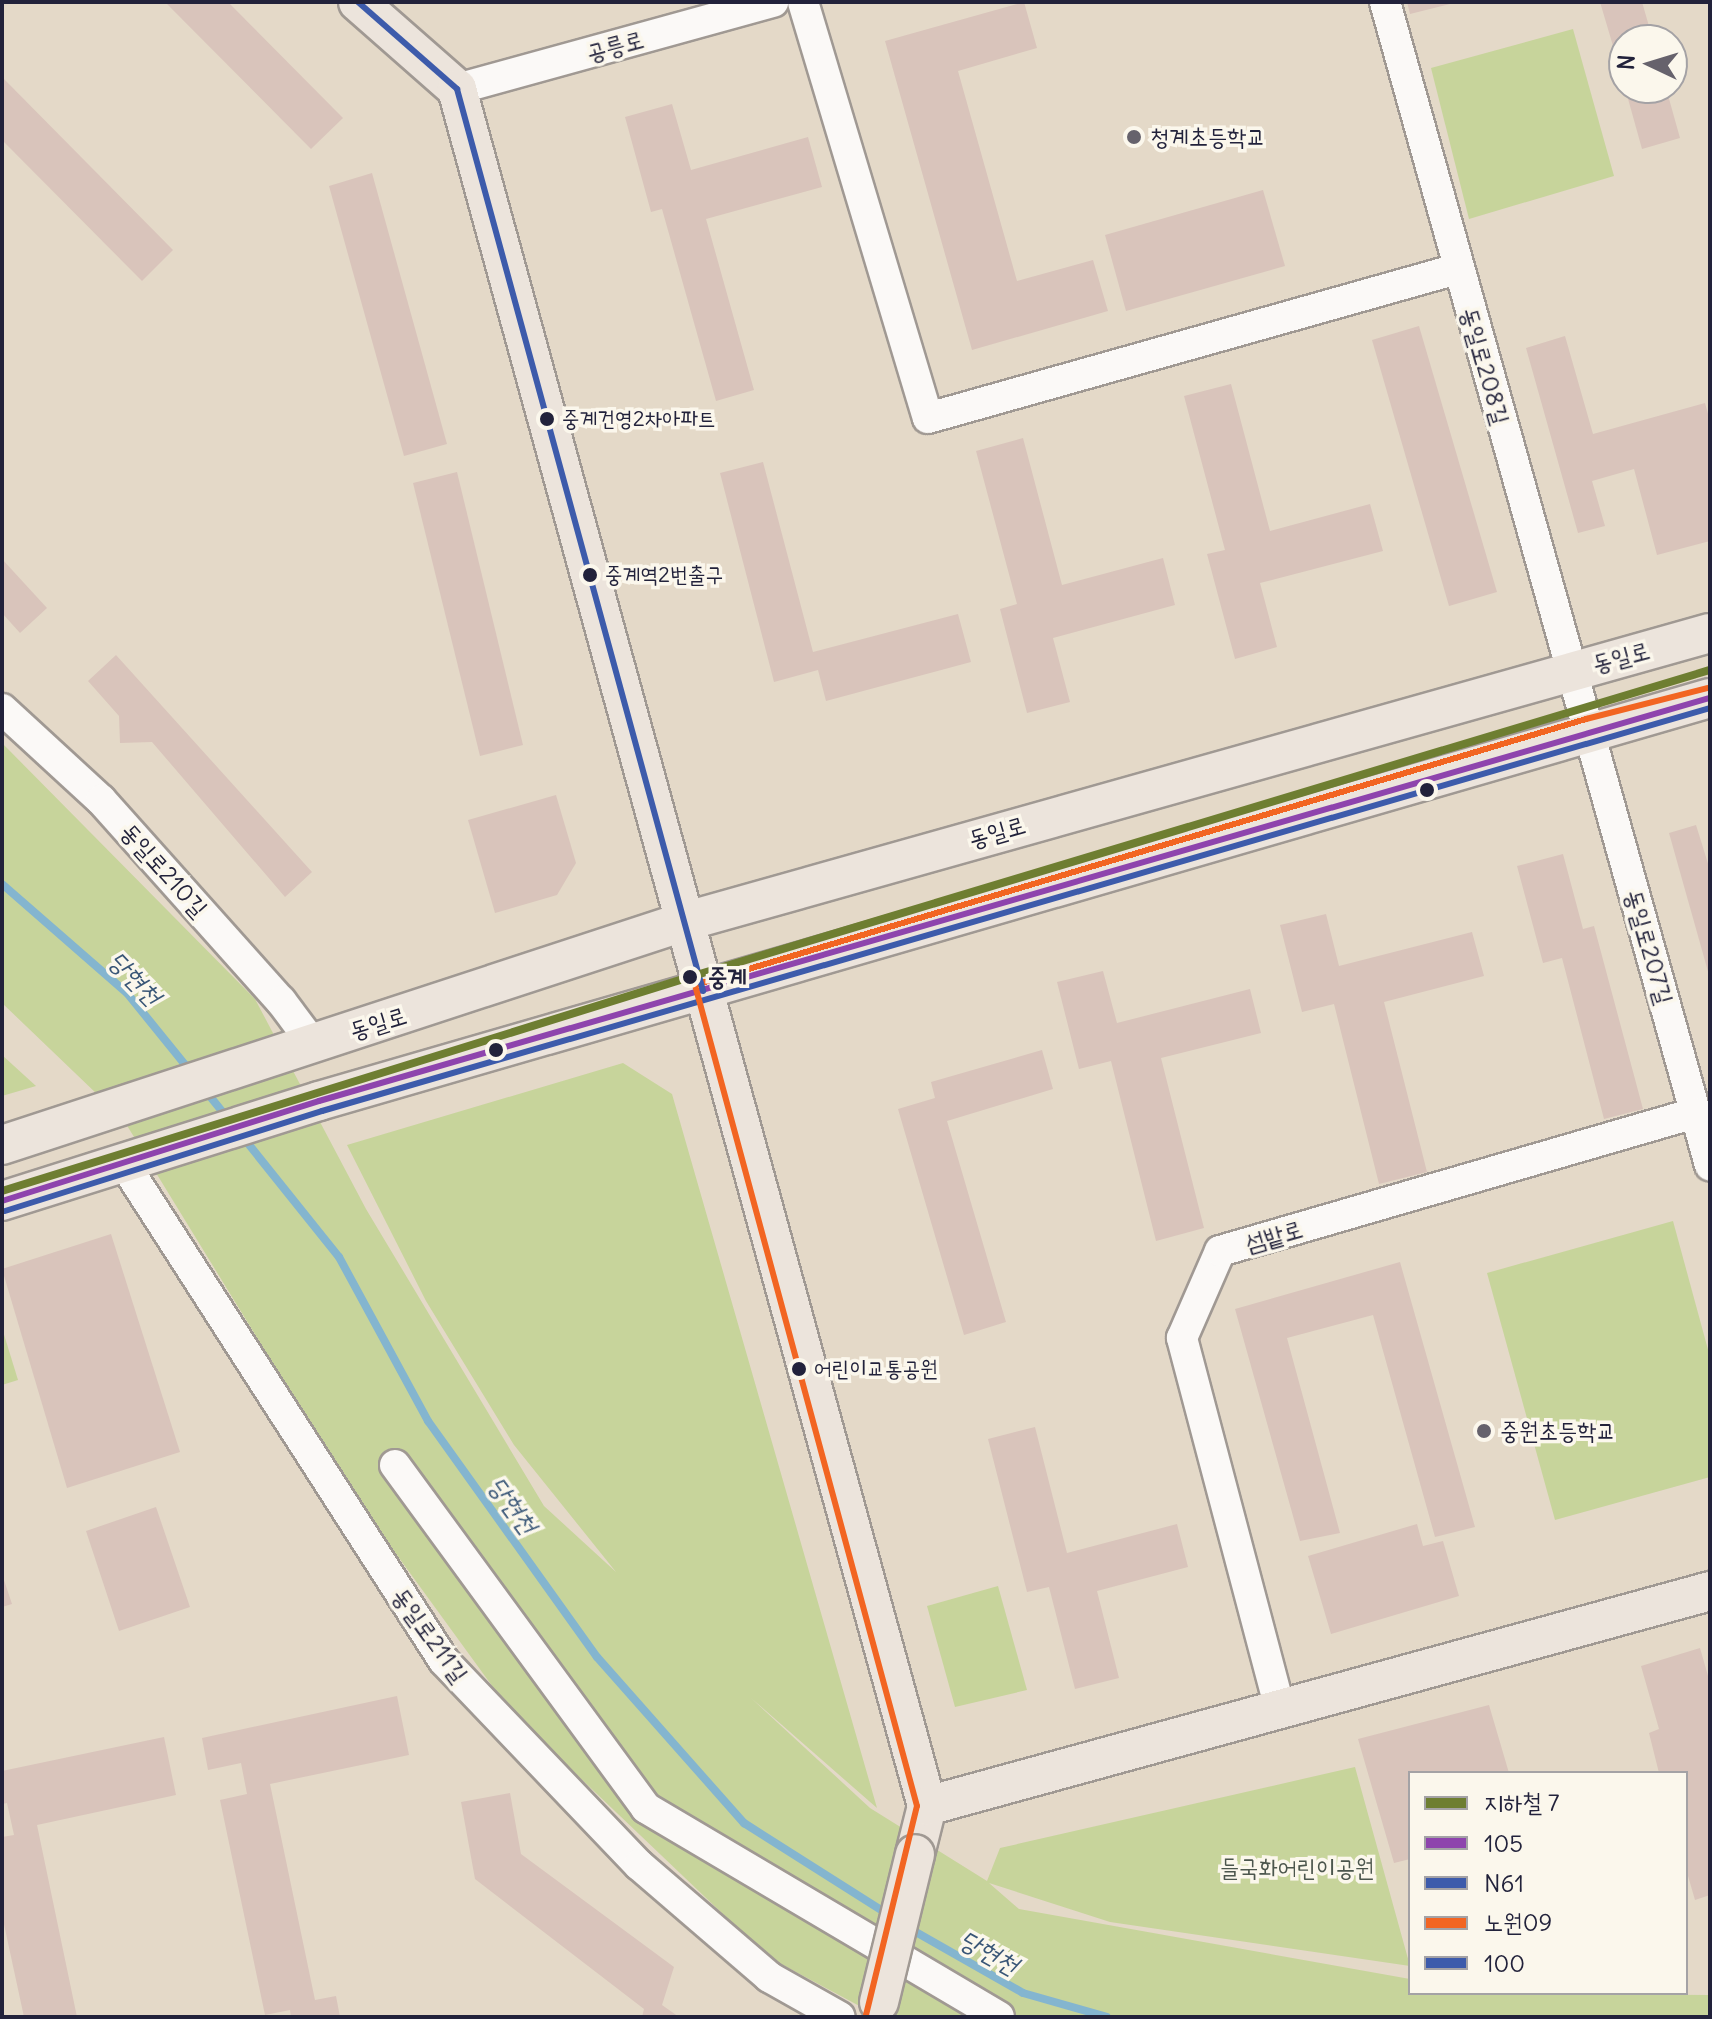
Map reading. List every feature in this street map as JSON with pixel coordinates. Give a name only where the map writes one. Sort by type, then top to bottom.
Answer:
[{"type":"main road","points":[[358,2],[457,89],[927,1806],[878,2010]]},
{"type":"main road","name":"동일로","points":[[2,1145],[683,922],[1710,633]]},
{"type":"main road","points":[[2,1201],[319,1101],[1589,729],[1710,698]]},
{"type":"main road","points":[[927,1806],[1710,1591]]},
{"type":"street","name":"공릉로","points":[[457,89],[773,2]]},
{"type":"street","points":[[803,2],[928,418],[1457,269]]},
{"type":"street","name":"동일로208길","points":[[1385,2],[1457,269],[1589,729]]},
{"type":"street","name":"동일로210길","points":[[2,709],[101,800],[281,1001],[302,1047]]},
{"type":"street","name":"동일로207길","points":[[1589,729],[1710,1165]]},
{"type":"street","name":"섬밭로","points":[[1280,1709],[1182,1338],[1220,1251],[1695,1113]]},
{"type":"street","name":"동일로211길","points":[[123,1162],[444,1661],[639,1865],[769,1977],[840,2017]]},
{"type":"street","points":[[395,1465],[646,1808],[999,2017]]},
{"type":"green space","points":[[1573,29],[1614,176],[1469,219],[1431,68]]},
{"type":"green space","name":"들국화어린이공원","points":[[2,743],[255,999],[366,1209],[544,1506],[616,1572],[514,1445],[426,1301],[347,1145],[623,1063],[672,1094],[877,1808],[751,1698],[870,1808],[987,1881],[1000,1848],[1355,1767],[1408,1966],[1110,1922],[989,1883],[1019,1909],[1408,1979],[1408,1995],[1710,1995],[1710,2017],[880,2017],[768,1957],[511,1712],[354,1496],[123,1119],[2,1003]]},
{"type":"green space","points":[[2,1055],[36,1086],[2,1096]]},
{"type":"green space","points":[[1673,1221],[1710,1357],[1710,1477],[1555,1520],[1487,1273]]},
{"type":"green space","points":[[2,1328],[18,1380],[2,1385]]},
{"type":"green space","points":[[998,1586],[1027,1690],[955,1707],[927,1606]]},
{"type":"building","points":[[165,2],[228,2],[343,118],[311,149]]},
{"type":"building","points":[[1024,2],[1037,48],[958,71],[1017,281],[1093,260],[1108,311],[972,350],[885,41]]},
{"type":"building","points":[[1407,2],[1454,2],[1454,3],[1410,14]]},
{"type":"building","points":[[1600,2],[1642,2],[1648,24],[1608,24],[1608,29]]},
{"type":"building","points":[[2,77],[173,250],[142,281],[2,140]]},
{"type":"building","points":[[672,104],[691,170],[808,137],[822,187],[706,219],[754,390],[716,401],[662,209],[651,212],[625,117]]},
{"type":"building","points":[[1629,104],[1670,104],[1680,138],[1642,149]]},
{"type":"building","points":[[372,173],[447,444],[404,456],[329,186]]},
{"type":"building","points":[[1263,190],[1285,266],[1126,311],[1105,235]]},
{"type":"building","points":[[1419,326],[1497,592],[1449,606],[1372,340]]},
{"type":"building","points":[[1565,336],[1593,434],[1705,403],[1710,421],[1710,541],[1657,555],[1634,469],[1592,481],[1605,526],[1578,533],[1526,348]]},
{"type":"building","points":[[1231,384],[1270,531],[1370,504],[1383,551],[1260,583],[1277,647],[1235,659],[1207,554],[1225,550],[1184,396]]},
{"type":"building","points":[[1023,438],[1062,585],[1163,558],[1175,605],[1053,638],[1070,702],[1027,713],[1000,609],[1017,604],[976,451]]},
{"type":"building","points":[[763,462],[813,652],[958,614],[971,662],[826,701],[818,670],[774,682],[720,473]]},
{"type":"building","points":[[457,472],[523,745],[480,756],[413,483]]},
{"type":"building","points":[[2,559],[47,608],[20,633],[2,613]]},
{"type":"building","points":[[116,655],[312,872],[285,897],[152,742],[120,743],[119,716],[88,681]]},
{"type":"building","points":[[556,795],[576,863],[557,895],[495,913],[468,820]]},
{"type":"building","points":[[1696,825],[1710,870],[1709,975],[1669,833]]},
{"type":"building","points":[[1563,854],[1583,929],[1594,926],[1643,1109],[1604,1119],[1562,958],[1543,963],[1517,866]]},
{"type":"building","points":[[1326,914],[1339,966],[1472,932],[1484,976],[1384,1002],[1427,1172],[1379,1184],[1334,1004],[1302,1012],[1280,925]]},
{"type":"building","points":[[1103,971],[1117,1023],[1250,989],[1261,1033],[1161,1058],[1204,1228],[1156,1241],[1111,1061],[1079,1069],[1057,982]]},
{"type":"building","points":[[1042,1050],[1053,1089],[947,1121],[1006,1322],[964,1335],[898,1109],[935,1098],[931,1082]]},
{"type":"building","points":[[111,1234],[180,1452],[67,1488],[2,1269]]},
{"type":"building","name":"중원초등학교","points":[[1400,1262],[1475,1527],[1435,1537],[1373,1315],[1287,1338],[1340,1533],[1300,1541],[1235,1309]]},
{"type":"building","points":[[1035,1427],[1067,1553],[1177,1524],[1188,1567],[1097,1591],[1119,1678],[1075,1689],[1049,1587],[1027,1592],[988,1439]]},
{"type":"building","points":[[156,1507],[190,1607],[119,1631],[86,1531]]},
{"type":"building","points":[[1417,1524],[1423,1546],[1443,1541],[1459,1596],[1331,1634],[1308,1556]]},
{"type":"building","points":[[2,1574],[12,1604],[2,1607]]},
{"type":"building","points":[[1700,1648],[1710,1683],[1710,1895],[1695,1900],[1688,1876],[1688,1771],[1658,1771],[1649,1733],[1659,1729],[1641,1666]]},
{"type":"building","points":[[397,1696],[409,1755],[270,1784],[315,2000],[336,1996],[340,2017],[291,2017],[290,2010],[265,2015],[220,1800],[247,1794],[241,1763],[208,1770],[202,1738]]},
{"type":"building","points":[[1489,1705],[1508,1771],[1408,1771],[1408,1860],[1394,1863],[1358,1739]]},
{"type":"building","points":[[164,1737],[176,1795],[37,1825],[77,2017],[24,2017],[2,1915],[2,1837],[14,1835],[7,1803],[2,1804],[2,1771]]},
{"type":"building","points":[[510,1793],[521,1854],[674,1967],[662,2005],[679,2017],[642,2017],[644,2009],[475,1879],[461,1802]]},
{"type":"waterway","name":"당현천","points":[[2,884],[127,993],[191,1072]]},
{"type":"waterway","name":"당현천","points":[[204,1089],[228,1119]]},
{"type":"waterway","name":"당현천","points":[[242,1136],[339,1257],[428,1421],[597,1657],[744,1823],[889,1915]]},
{"type":"waterway","name":"당현천","points":[[907,1927],[1023,1993],[1107,2017]]},
{"type":"metro line","name":"7","points":[[2,1191],[693,976],[1710,670]]},
{"type":"transit line","name":"100","points":[[358,2],[457,89],[703,991]]},
{"type":"transit line","name":"노원09","points":[[866,2015],[917,1806],[695,985],[1586,719],[1708,688]]},
{"type":"transit line","name":"105","points":[[2,1201],[319,1101],[1710,698]]},
{"type":"transit line","name":"N61","points":[[5,1211],[322,1111],[1710,708]]},
{"type":"place","name":"청계초등학교","points":[[1134,137]]},
{"type":"place","name":"중계건영2차아파트","points":[[547,419]]},
{"type":"place","name":"중계역2번출구","points":[[590,575]]},
{"type":"place","name":"중계","points":[[690,977]]},
{"type":"place","name":"어린이교통공원","points":[[799,1369]]},
{"type":"place","name":"중원초등학교","points":[[1484,1431]]}]
